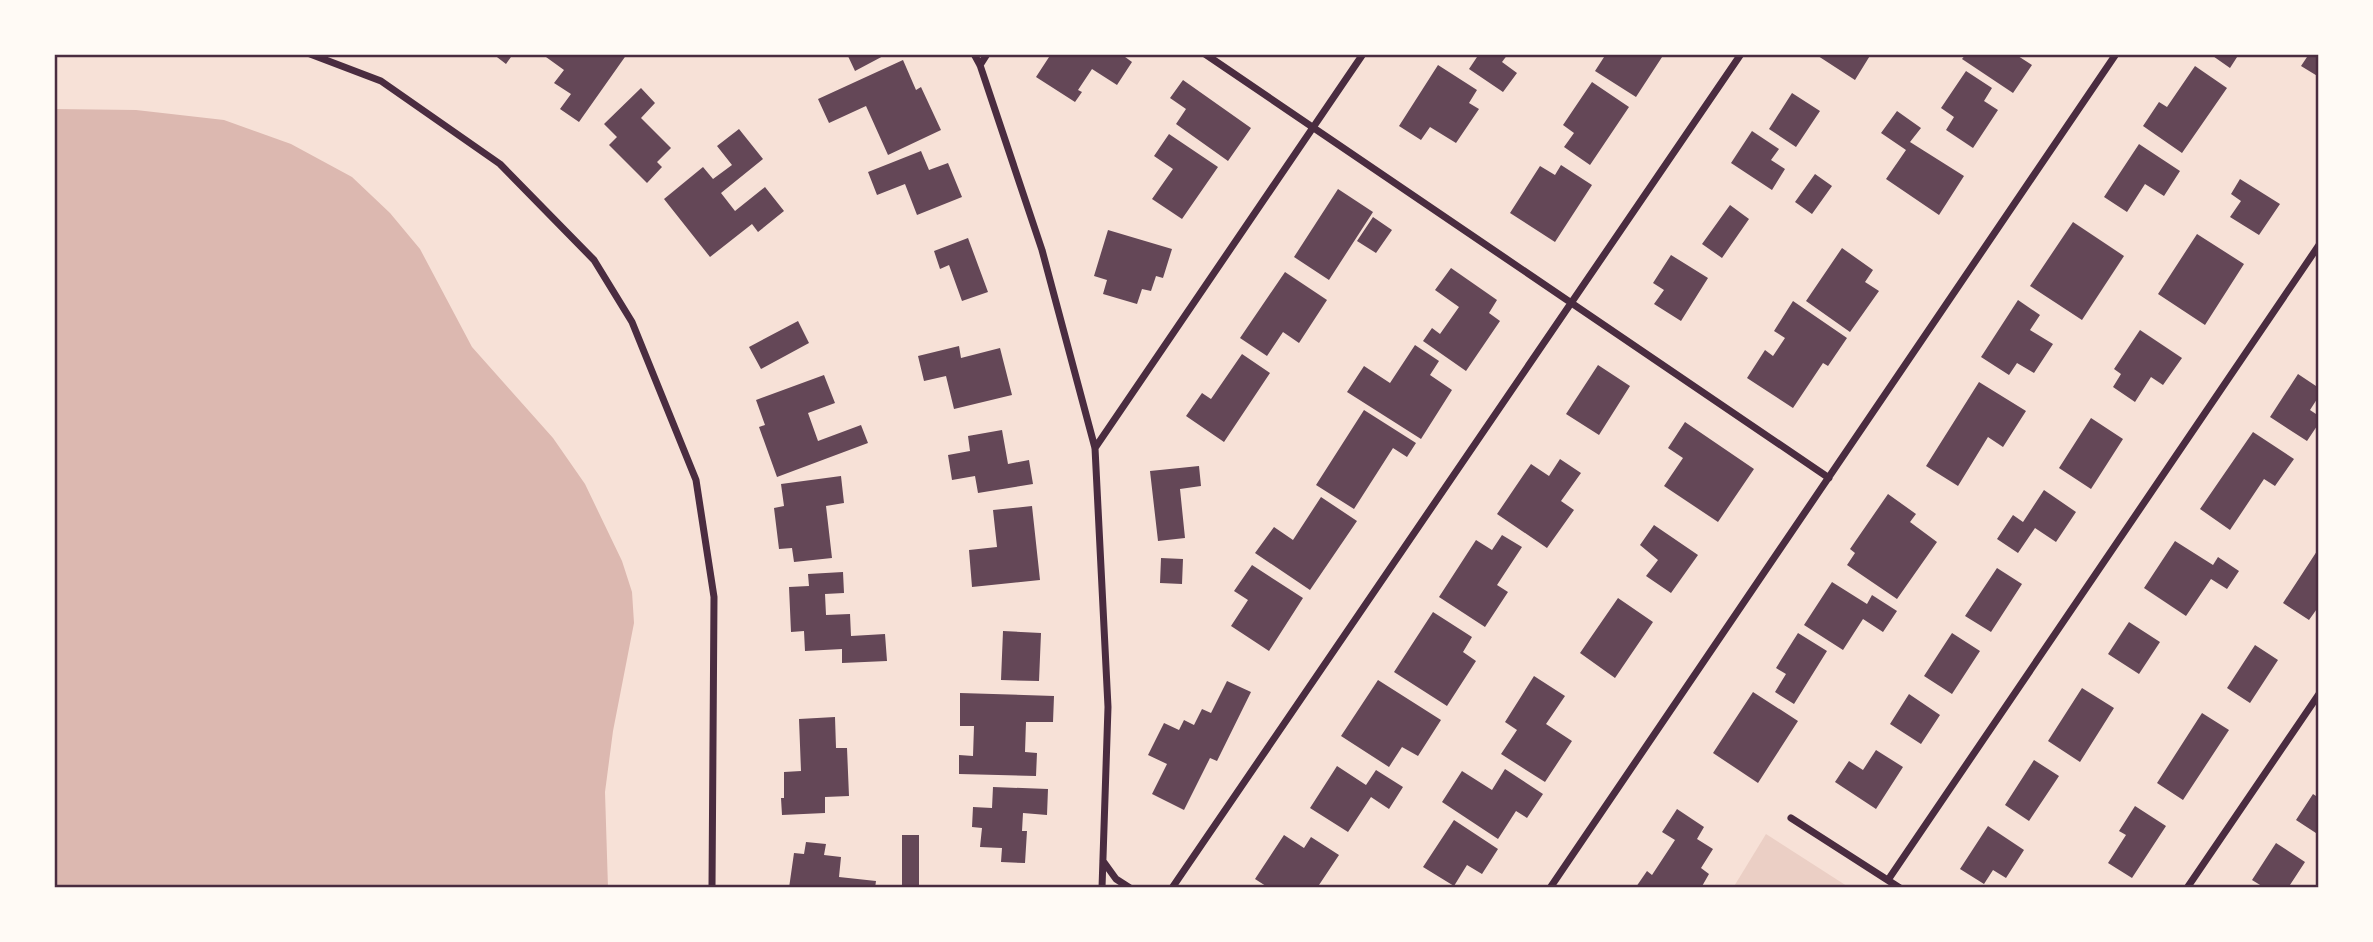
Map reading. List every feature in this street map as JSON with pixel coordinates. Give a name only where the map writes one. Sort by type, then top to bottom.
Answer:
[{"type":"street","points":[[310,54],[381,81],[500,164],[594,260],[632,323],[696,480],[714,597],[712,888]]},
{"type":"street","points":[[974,54],[1042,250],[1095,447],[1108,707],[1102,888]]},
{"type":"street","points":[[979,65],[987,54]]},
{"type":"street","points":[[1205,54],[1829,478]]},
{"type":"street","points":[[1095,447],[1363,54]]},
{"type":"street","points":[[1172,888],[1741,54]]},
{"type":"street","points":[[1550,888],[2116,54]]},
{"type":"street","points":[[1888,880],[2319,244]]},
{"type":"street","points":[[2188,888],[2319,694]]},
{"type":"street","points":[[1791,818],[1900,888]]},
{"type":"street","points":[[1103,861],[1115,879],[1130,888]]},
{"type":"shaded area","points":[[54,109],[136,110],[224,120],[291,144],[352,177],[390,213],[420,249],[472,347],[553,438],[585,484],[622,561],[632,592],[634,623],[613,731],[605,792],[608,888],[54,888]]},
{"type":"shaded area","points":[[1766,834],[1850,888],[1733,888]]},
{"type":"building","points":[[493,54],[513,54],[506,64]]},
{"type":"building","points":[[548,54],[627,54],[579,122],[560,109],[571,94],[554,83],[564,70],[546,57]]},
{"type":"building","points":[[847,54],[887,54],[855,71]]},
{"type":"building","points":[[1051,54],[1121,54],[1132,62],[1117,85],[1092,69],[1078,90],[1082,92],[1075,102],[1036,77]]},
{"type":"building","points":[[1479,54],[1508,54],[1502,62],[1517,73],[1503,92],[1469,69]]},
{"type":"building","points":[[1606,54],[1664,54],[1636,97],[1595,71]]},
{"type":"building","points":[[1815,54],[1871,54],[1855,80]]},
{"type":"building","points":[[1966,54],[2019,54],[2018,56],[2032,65],[2013,93],[1962,59]]},
{"type":"building","points":[[2210,54],[2239,54],[2230,68]]},
{"type":"building","points":[[2309,54],[2319,54],[2319,77],[2301,66]]},
{"type":"building","points":[[903,60],[916,90],[921,87],[941,130],[888,155],[866,106],[829,123],[818,99]]},
{"type":"building","points":[[1438,65],[1477,90],[1469,103],[1479,109],[1456,143],[1430,127],[1421,140],[1399,126]]},
{"type":"building","points":[[2195,66],[2227,88],[2182,153],[2143,126],[2159,102],[2167,107]]},
{"type":"building","points":[[1966,71],[1992,88],[1984,101],[1998,110],[1973,148],[1946,130],[1954,117],[1941,108]]},
{"type":"building","points":[[1183,80],[1251,128],[1228,161],[1176,124],[1186,109],[1170,98]]},
{"type":"building","points":[[1592,82],[1629,107],[1590,165],[1564,147],[1574,133],[1563,125]]},
{"type":"building","points":[[641,88],[655,103],[641,118],[671,148],[657,162],[662,167],[647,183],[609,145],[617,137],[604,124]]},
{"type":"building","points":[[1792,93],[1820,111],[1796,147],[1769,129]]},
{"type":"building","points":[[1897,111],[1921,128],[1910,142],[1964,176],[1939,215],[1886,179],[1906,150],[1881,133]]},
{"type":"building","points":[[739,129],[763,159],[721,193],[735,211],[765,187],[784,211],[758,232],[752,224],[710,257],[664,199],[703,167],[713,179],[732,165],[717,146]]},
{"type":"building","points":[[1752,131],[1779,149],[1771,160],[1785,169],[1772,190],[1731,163]]},
{"type":"building","points":[[1169,134],[1218,167],[1182,219],[1152,199],[1173,169],[1154,156]]},
{"type":"building","points":[[2139,144],[2180,171],[2164,196],[2145,184],[2127,212],[2104,197]]},
{"type":"building","points":[[921,151],[929,170],[948,163],[962,197],[917,215],[905,184],[877,195],[868,172]]},
{"type":"building","points":[[1561,165],[1592,185],[1555,242],[1510,213],[1540,166],[1555,175]]},
{"type":"building","points":[[1815,174],[1832,186],[1812,214],[1795,202]]},
{"type":"building","points":[[2240,179],[2280,204],[2259,235],[2230,217],[2241,201],[2231,194]]},
{"type":"building","points":[[1338,189],[1373,212],[1329,280],[1294,257]]},
{"type":"building","points":[[1730,205],[1749,219],[1722,258],[1702,244]]},
{"type":"building","points":[[1373,217],[1392,230],[1376,253],[1357,241]]},
{"type":"building","points":[[2073,222],[2124,256],[2082,320],[2030,286]]},
{"type":"building","points":[[1108,230],[1172,249],[1163,278],[1156,276],[1151,291],[1142,289],[1137,304],[1103,294],[1107,280],[1094,276]]},
{"type":"building","points":[[2197,234],[2244,264],[2205,325],[2158,294]]},
{"type":"building","points":[[968,238],[988,292],[962,301],[949,265],[940,269],[934,251]]},
{"type":"building","points":[[1842,248],[1873,270],[1865,282],[1879,291],[1850,332],[1806,301]]},
{"type":"building","points":[[1671,255],[1708,278],[1681,321],[1654,304],[1664,290],[1653,283]]},
{"type":"building","points":[[1451,268],[1497,300],[1489,313],[1500,321],[1466,371],[1423,341],[1432,328],[1440,334],[1459,307],[1435,290]]},
{"type":"building","points":[[1285,272],[1327,300],[1299,343],[1283,332],[1267,356],[1240,338]]},
{"type":"building","points":[[2018,300],[2040,315],[2030,330],[2053,344],[2034,373],[2017,363],[2009,375],[1981,357]]},
{"type":"building","points":[[1793,301],[1847,338],[1828,366],[1823,363],[1793,408],[1747,378],[1765,350],[1773,356],[1785,338],[1774,331]]},
{"type":"building","points":[[798,321],[809,343],[761,369],[749,347]]},
{"type":"building","points":[[2140,330],[2182,358],[2163,385],[2151,377],[2135,402],[2113,387],[2121,374],[2114,369]]},
{"type":"building","points":[[1415,345],[1439,361],[1430,375],[1452,390],[1421,439],[1347,392],[1364,366],[1390,383]]},
{"type":"building","points":[[959,346],[961,358],[1000,348],[1012,395],[954,409],[946,376],[924,381],[918,356]]},
{"type":"building","points":[[1242,354],[1270,373],[1224,442],[1186,416],[1202,393],[1211,399]]},
{"type":"building","points":[[1598,365],[1630,386],[1599,435],[1566,414]]},
{"type":"building","points":[[2298,374],[2319,388],[2319,396],[2310,410],[2319,416],[2319,423],[2307,441],[2270,417]]},
{"type":"building","points":[[824,375],[835,403],[808,413],[818,441],[861,425],[868,443],[777,477],[759,427],[765,425],[756,400]]},
{"type":"building","points":[[1979,382],[2026,411],[2003,447],[1988,437],[1958,486],[1926,466]]},
{"type":"building","points":[[1364,410],[1416,443],[1407,457],[1393,448],[1354,509],[1316,485]]},
{"type":"building","points":[[2091,418],[2123,439],[2091,489],[2059,468]]},
{"type":"building","points":[[1685,422],[1754,469],[1718,522],[1664,486],[1683,458],[1668,448]]},
{"type":"building","points":[[1002,430],[1008,464],[1029,460],[1033,484],[978,493],[975,476],[952,480],[948,455],[970,451],[968,436]]},
{"type":"building","points":[[2253,432],[2294,459],[2275,486],[2264,479],[2230,530],[2200,509]]},
{"type":"building","points":[[1560,459],[1581,473],[1561,501],[1574,510],[1547,548],[1497,514],[1531,464],[1549,476]]},
{"type":"building","points":[[1199,466],[1201,486],[1180,489],[1185,538],[1158,541],[1150,471]]},
{"type":"building","points":[[841,476],[844,503],[826,506],[832,558],[794,562],[792,548],[779,549],[774,508],[784,506],[781,484]]},
{"type":"building","points":[[2044,490],[2076,512],[2056,542],[2035,528],[2018,553],[1997,539],[2013,515],[2023,522]]},
{"type":"building","points":[[1888,494],[1916,514],[1910,522],[1937,542],[1897,599],[1847,565],[1855,553],[1850,549]]},
{"type":"building","points":[[1321,497],[1357,521],[1310,590],[1255,553],[1274,527],[1293,540]]},
{"type":"building","points":[[1032,506],[1040,580],[972,587],[969,550],[997,547],[993,510]]},
{"type":"building","points":[[1654,525],[1698,555],[1671,593],[1646,576],[1658,560],[1640,545]]},
{"type":"building","points":[[1502,535],[1522,547],[1497,585],[1508,592],[1485,627],[1439,597],[1476,540],[1492,550]]},
{"type":"building","points":[[2175,541],[2213,565],[2218,557],[2239,571],[2227,589],[2211,579],[2186,616],[2144,588]]},
{"type":"building","points":[[2319,548],[2319,606],[2309,620],[2283,603]]},
{"type":"building","points":[[1161,558],[1183,559],[1182,584],[1160,583]]},
{"type":"building","points":[[1252,565],[1303,598],[1269,651],[1231,626],[1248,600],[1234,591]]},
{"type":"building","points":[[1997,568],[2022,584],[1991,632],[1965,616]]},
{"type":"building","points":[[843,572],[844,593],[825,594],[826,615],[850,614],[851,636],[885,634],[887,661],[842,663],[842,649],[805,651],[804,631],[791,632],[789,587],[809,586],[808,574]]},
{"type":"building","points":[[1832,582],[1867,604],[1872,595],[1897,611],[1883,632],[1863,619],[1843,650],[1804,625]]},
{"type":"building","points":[[1618,598],[1653,622],[1615,678],[1580,653]]},
{"type":"building","points":[[1433,612],[1472,637],[1463,652],[1476,661],[1447,706],[1394,672]]},
{"type":"building","points":[[2129,622],[2160,642],[2139,674],[2108,654]]},
{"type":"building","points":[[1003,631],[1041,633],[1039,681],[1001,680]]},
{"type":"building","points":[[1798,633],[1827,651],[1794,704],[1775,692],[1786,674],[1776,668]]},
{"type":"building","points":[[1952,633],[1980,651],[1952,694],[1924,676]]},
{"type":"building","points":[[2255,645],[2278,660],[2250,703],[2227,688]]},
{"type":"building","points":[[1534,676],[1565,696],[1546,724],[1572,741],[1545,782],[1501,754],[1517,730],[1505,722]]},
{"type":"building","points":[[1378,680],[1441,720],[1418,756],[1402,747],[1389,767],[1341,736]]},
{"type":"building","points":[[1227,681],[1251,692],[1217,761],[1210,758],[1184,810],[1152,794],[1167,764],[1148,755],[1164,723],[1179,730],[1184,720],[1194,725],[1202,709],[1211,713]]},
{"type":"building","points":[[2082,688],[2114,708],[2080,762],[2048,741]]},
{"type":"building","points":[[1753,692],[1798,721],[1758,783],[1713,753]]},
{"type":"building","points":[[960,693],[1054,696],[1053,722],[1026,722],[1025,752],[1037,753],[1036,776],[959,774],[959,755],[973,756],[974,726],[960,726]]},
{"type":"building","points":[[1909,694],[1940,715],[1921,744],[1890,724]]},
{"type":"building","points":[[2202,713],[2229,730],[2183,800],[2157,783]]},
{"type":"building","points":[[835,717],[836,748],[847,748],[849,796],[825,797],[825,813],[782,815],[784,772],[801,771],[799,719]]},
{"type":"building","points":[[1876,750],[1903,767],[1876,809],[1835,782],[1849,761],[1863,770]]},
{"type":"building","points":[[2034,760],[2059,776],[2029,821],[2005,805]]},
{"type":"building","points":[[1337,766],[1366,785],[1376,770],[1403,787],[1389,809],[1371,797],[1348,832],[1310,808]]},
{"type":"building","points":[[1505,769],[1543,794],[1527,818],[1516,811],[1498,839],[1442,802],[1462,771],[1492,790]]},
{"type":"building","points":[[993,787],[1048,789],[1047,815],[1023,813],[1022,831],[1027,831],[1025,863],[1001,862],[1002,848],[980,847],[982,828],[972,827],[973,807],[992,808]]},
{"type":"building","points":[[2313,794],[2319,798],[2319,835],[2296,820]]},
{"type":"building","points":[[2135,806],[2166,826],[2132,878],[2108,863],[2126,835],[2119,831]]},
{"type":"building","points":[[1677,809],[1704,827],[1697,839],[1713,849],[1701,868],[1709,874],[1701,888],[1636,887],[1647,871],[1652,875],[1675,840],[1662,832]]},
{"type":"building","points":[[1454,820],[1498,849],[1482,874],[1467,865],[1454,886],[1423,867]]},
{"type":"building","points":[[1988,826],[2024,850],[2006,878],[1993,870],[1984,884],[1960,869]]},
{"type":"building","points":[[902,835],[919,835],[919,888],[902,888]]},
{"type":"building","points":[[1284,835],[1304,848],[1311,837],[1339,855],[1317,888],[1302,888],[1298,885],[1296,888],[1269,888],[1255,879]]},
{"type":"building","points":[[806,842],[826,844],[824,855],[841,857],[839,877],[876,881],[875,888],[789,888],[794,853],[804,854]]},
{"type":"building","points":[[2276,843],[2305,862],[2288,888],[2265,888],[2252,880]]}]
